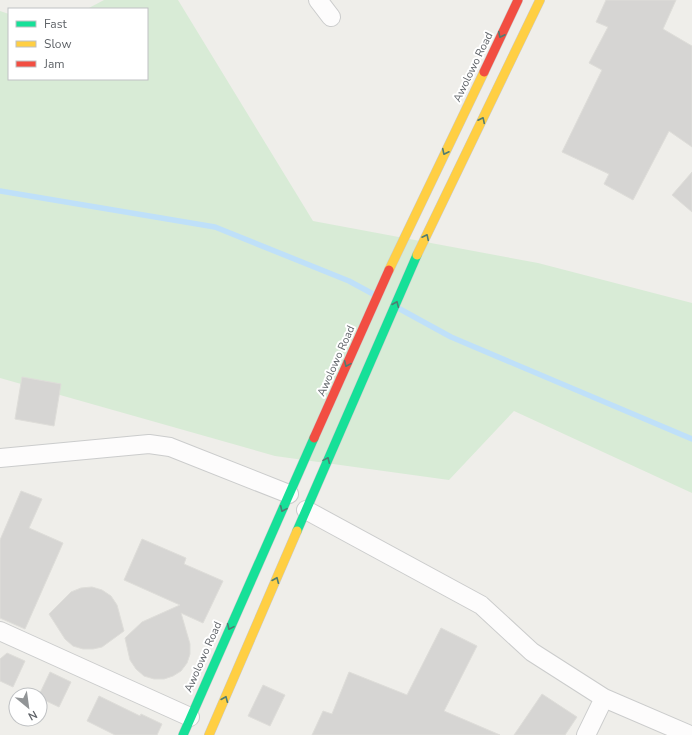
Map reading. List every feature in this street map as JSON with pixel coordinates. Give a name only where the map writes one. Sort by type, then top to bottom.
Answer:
[{"type":"main road","name":"Awolowo Road","points":[[183,735],[391,265],[518,0]]},
{"type":"main road","points":[[209,735],[409,272],[540,0]]},
{"type":"street","points":[[318,0],[330,18]]},
{"type":"street","points":[[0,458],[150,444],[170,447],[289,494]]},
{"type":"street","points":[[306,510],[481,605],[532,652],[604,698],[690,735]]},
{"type":"street","points":[[0,631],[190,717]]},
{"type":"street","points":[[586,735],[604,698]]},
{"type":"green space","points":[[104,0],[178,0],[313,221],[538,263],[692,303],[692,493],[514,411],[449,480],[275,456],[0,378],[0,11],[8,14],[8,80],[148,80],[148,8],[89,8]]},
{"type":"building","points":[[606,0],[676,0],[663,29],[692,46],[692,147],[669,131],[633,200],[604,184],[609,174],[562,152],[602,70],[589,63],[608,27],[596,22]]},
{"type":"building","points":[[692,172],[692,212],[672,195]]},
{"type":"building","points":[[22,377],[61,384],[54,426],[15,419]]},
{"type":"building","points":[[21,491],[42,499],[29,528],[63,543],[25,629],[0,618],[0,540]]},
{"type":"building","points":[[142,539],[186,558],[184,564],[223,581],[203,623],[181,613],[190,644],[190,654],[187,663],[181,671],[164,679],[154,679],[144,676],[136,669],[130,660],[125,638],[142,622],[180,605],[124,580]]},
{"type":"building","points":[[92,587],[102,590],[111,596],[117,605],[124,631],[102,647],[83,649],[73,646],[65,639],[49,614],[71,592],[81,588]]},
{"type":"building","points":[[441,628],[477,646],[444,711],[500,735],[312,735],[323,711],[332,714],[349,672],[407,695]]},
{"type":"building","points":[[7,653],[25,661],[13,687],[0,681],[0,659]]},
{"type":"building","points":[[50,672],[71,682],[59,707],[48,702],[48,687],[43,687]]},
{"type":"building","points":[[263,685],[285,695],[270,726],[248,716]]},
{"type":"building","points":[[542,694],[577,717],[565,735],[514,735]]},
{"type":"building","points":[[99,696],[140,716],[141,714],[162,724],[157,735],[115,735],[87,721]]},
{"type":"waterway","points":[[0,191],[215,227],[349,281],[373,294]]},
{"type":"waterway","points":[[398,308],[451,337],[692,439]]},
{"type":"traffic: fast","points":[[297,531],[417,255]]},
{"type":"traffic: fast","points":[[183,735],[314,438]]},
{"type":"traffic: slow","points":[[417,255],[540,0]]},
{"type":"traffic: slow","points":[[389,270],[484,72]]},
{"type":"traffic: slow","points":[[209,735],[297,531]]},
{"type":"traffic: jam","points":[[484,72],[518,0]]},
{"type":"traffic: jam","points":[[314,438],[389,270]]}]
